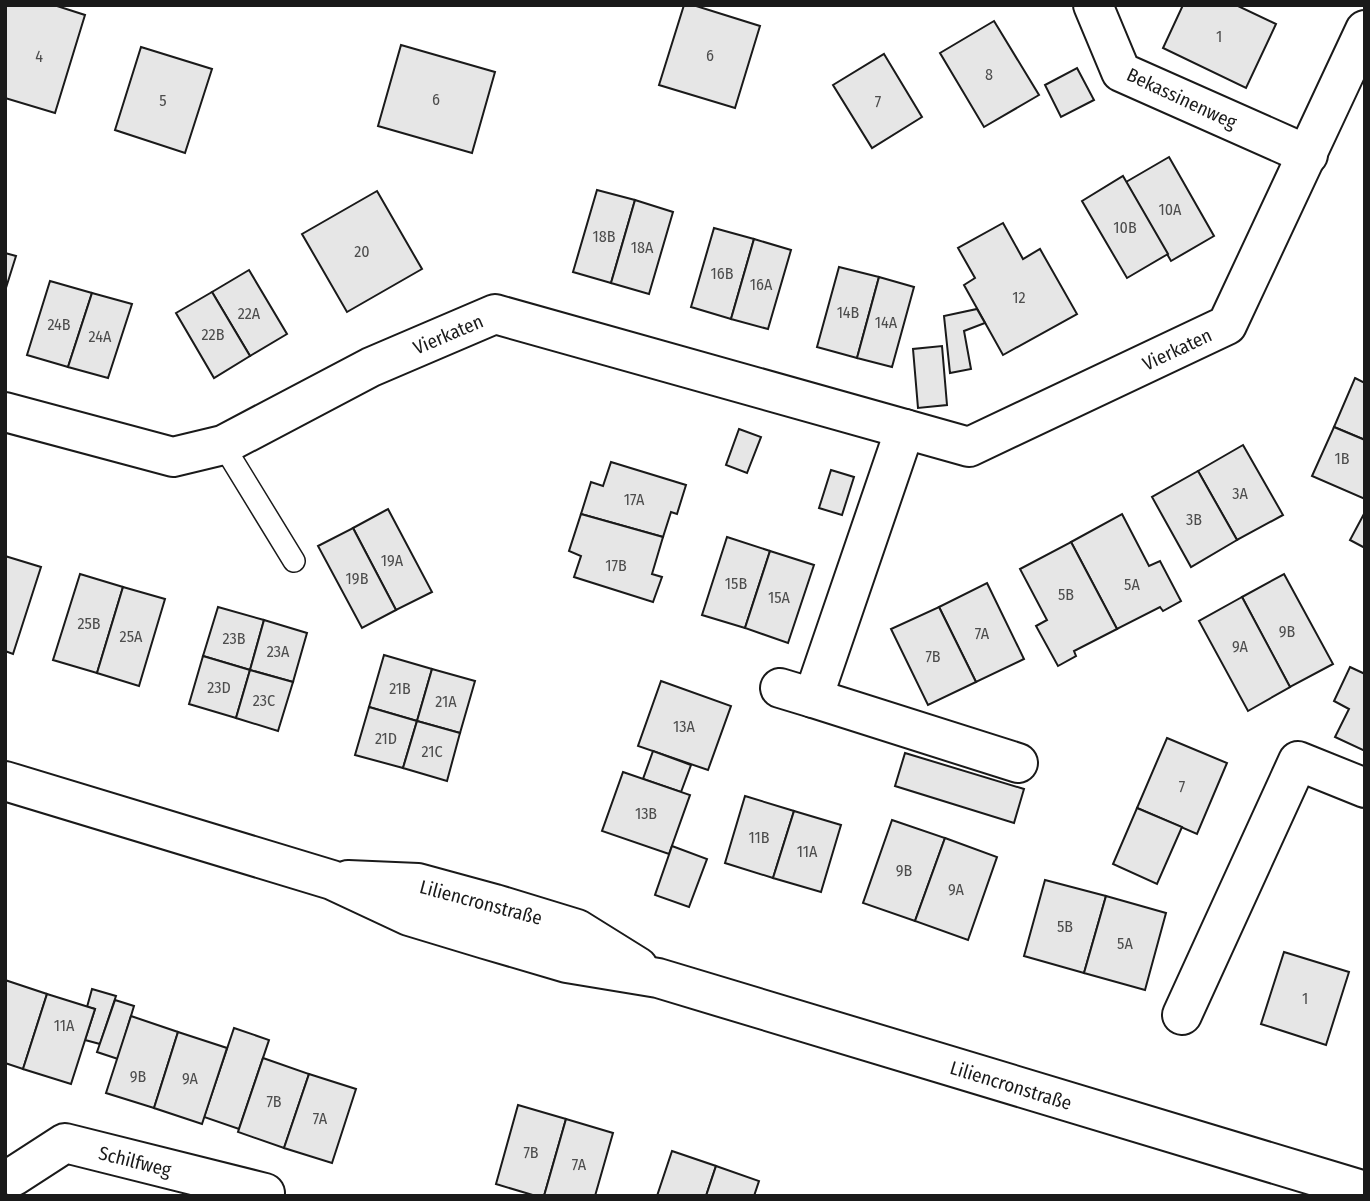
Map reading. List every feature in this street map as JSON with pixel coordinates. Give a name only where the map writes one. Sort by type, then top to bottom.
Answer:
[{"type":"street","name":"Bekassinenweg","points":[[1093,5],[1121,72],[1308,155]]},
{"type":"street","name":"Vierkaten","points":[[5,412],[173,457],[223,445],[371,367],[495,314],[969,447],[1227,325],[1365,30]]},
{"type":"street","points":[[905,429],[797,693],[1018,763]]},
{"type":"street","points":[[1182,1015],[1298,761],[1365,788]]},
{"type":"street","name":"Liliencronstraße","points":[[5,781],[332,880],[418,883],[495,904],[577,929],[658,978],[1365,1191]]},
{"type":"street","name":"Schilfweg","points":[[13,1182],[65,1143],[265,1193]]},
{"type":"lane","points":[[223,445],[295,561]]},
{"type":"building","points":[[5,5],[54,5],[85,15],[55,113],[5,98]]},
{"type":"building","points":[[684,5],[693,5],[760,26],[735,108],[659,85]]},
{"type":"building","points":[[1183,5],[1236,5],[1276,24],[1246,88],[1163,48]]},
{"type":"building","points":[[994,21],[1039,95],[984,127],[940,53]]},
{"type":"building","points":[[401,45],[495,72],[472,153],[378,126]]},
{"type":"building","points":[[141,47],[212,69],[185,153],[115,130]]},
{"type":"building","points":[[884,54],[922,117],[872,148],[833,85]]},
{"type":"building","points":[[1077,68],[1094,100],[1061,117],[1045,85]]},
{"type":"building","points":[[1169,157],[1214,236],[1171,261],[1126,182]]},
{"type":"building","points":[[1123,176],[1168,254],[1127,278],[1082,201]]},
{"type":"building","points":[[597,190],[635,200],[611,283],[573,272]]},
{"type":"building","points":[[377,191],[422,269],[347,312],[302,234]]},
{"type":"building","points":[[635,200],[673,212],[649,294],[611,283]]},
{"type":"building","points":[[1003,223],[1023,259],[1040,249],[1077,314],[1003,355],[964,285],[975,278],[958,248]]},
{"type":"building","points":[[714,228],[754,239],[731,319],[691,307]]},
{"type":"building","points":[[754,239],[791,250],[768,329],[731,319]]},
{"type":"building","points":[[5,253],[16,256],[5,291]]},
{"type":"building","points":[[839,267],[879,277],[857,358],[817,347]]},
{"type":"building","points":[[249,270],[287,334],[250,356],[212,292]]},
{"type":"building","points":[[879,277],[914,287],[892,367],[857,358]]},
{"type":"building","points":[[50,281],[92,293],[68,367],[27,355]]},
{"type":"building","points":[[212,292],[250,356],[214,378],[176,313]]},
{"type":"building","points":[[92,293],[132,304],[108,378],[68,367]]},
{"type":"building","points":[[977,309],[985,323],[964,331],[971,369],[950,373],[944,316]]},
{"type":"building","points":[[942,346],[947,405],[918,408],[913,349]]},
{"type":"building","points":[[1355,378],[1365,383],[1365,440],[1334,427]]},
{"type":"building","points":[[1334,427],[1365,440],[1365,499],[1312,476]]},
{"type":"building","points":[[739,429],[761,437],[747,473],[726,465]]},
{"type":"building","points":[[1243,445],[1283,515],[1237,540],[1198,471]]},
{"type":"building","points":[[611,462],[686,485],[677,514],[671,512],[663,537],[581,514],[591,482],[603,486]]},
{"type":"building","points":[[831,470],[854,477],[842,515],[819,508]]},
{"type":"building","points":[[1198,471],[1237,540],[1191,567],[1152,497]]},
{"type":"building","points":[[388,509],[432,592],[396,610],[353,528]]},
{"type":"building","points":[[1365,512],[1365,548],[1350,540]]},
{"type":"building","points":[[581,514],[663,537],[652,574],[662,577],[653,602],[574,577],[581,556],[569,551]]},
{"type":"building","points":[[1122,514],[1149,566],[1160,561],[1181,601],[1163,611],[1160,607],[1117,629],[1071,542]]},
{"type":"building","points":[[353,528],[396,610],[362,628],[318,546]]},
{"type":"building","points":[[727,537],[770,551],[745,628],[702,615]]},
{"type":"building","points":[[1071,542],[1117,629],[1074,651],[1076,656],[1058,666],[1036,626],[1047,620],[1020,569]]},
{"type":"building","points":[[770,551],[814,565],[788,643],[745,628]]},
{"type":"building","points":[[5,556],[41,567],[13,654],[5,651]]},
{"type":"building","points":[[80,574],[123,587],[97,673],[53,660]]},
{"type":"building","points":[[1284,574],[1333,664],[1290,687],[1242,597]]},
{"type":"building","points":[[987,583],[1024,659],[976,682],[939,607]]},
{"type":"building","points":[[123,587],[165,599],[139,686],[97,673]]},
{"type":"building","points":[[1242,597],[1290,687],[1248,711],[1199,621]]},
{"type":"building","points":[[218,607],[264,620],[250,670],[203,656]]},
{"type":"building","points":[[939,607],[976,682],[928,705],[891,629]]},
{"type":"building","points":[[264,620],[307,633],[293,682],[250,670]]},
{"type":"building","points":[[384,655],[432,669],[417,721],[369,707]]},
{"type":"building","points":[[203,656],[250,670],[236,718],[189,704]]},
{"type":"building","points":[[1350,667],[1365,674],[1365,751],[1335,737],[1349,709],[1334,701]]},
{"type":"building","points":[[432,669],[475,681],[460,733],[417,721]]},
{"type":"building","points":[[250,670],[293,682],[278,731],[236,718]]},
{"type":"building","points":[[661,681],[731,706],[708,770],[638,746]]},
{"type":"building","points":[[369,707],[417,721],[403,768],[355,755]]},
{"type":"building","points":[[417,721],[460,733],[447,781],[403,768]]},
{"type":"building","points":[[1167,738],[1227,763],[1197,834],[1137,808]]},
{"type":"building","points":[[653,751],[691,765],[681,792],[643,779]]},
{"type":"building","points":[[905,753],[1024,789],[1014,823],[895,786]]},
{"type":"building","points":[[623,772],[690,795],[669,854],[602,831]]},
{"type":"building","points":[[745,796],[794,811],[773,878],[725,863]]},
{"type":"building","points":[[1137,808],[1182,827],[1157,884],[1113,864]]},
{"type":"building","points":[[794,811],[841,825],[821,892],[773,878]]},
{"type":"building","points":[[892,820],[945,838],[915,921],[863,903]]},
{"type":"building","points":[[945,838],[997,857],[968,940],[915,921]]},
{"type":"building","points":[[672,846],[707,859],[689,907],[655,895]]},
{"type":"building","points":[[1045,880],[1106,896],[1084,973],[1024,956]]},
{"type":"building","points":[[1106,896],[1166,913],[1145,990],[1084,973]]},
{"type":"building","points":[[1284,952],[1349,972],[1326,1045],[1261,1024]]},
{"type":"building","points":[[5,980],[47,994],[23,1069],[5,1063]]},
{"type":"building","points":[[92,989],[116,996],[100,1044],[85,1040],[95,1009],[87,1007]]},
{"type":"building","points":[[47,994],[95,1009],[71,1084],[23,1069]]},
{"type":"building","points":[[115,1000],[134,1006],[118,1059],[97,1052]]},
{"type":"building","points":[[131,1016],[178,1032],[154,1108],[106,1093]]},
{"type":"building","points":[[234,1028],[269,1040],[239,1129],[204,1117]]},
{"type":"building","points":[[178,1032],[227,1048],[202,1124],[154,1108]]},
{"type":"building","points":[[263,1058],[309,1074],[284,1148],[238,1132]]},
{"type":"building","points":[[309,1074],[356,1089],[332,1163],[284,1148]]},
{"type":"building","points":[[518,1105],[566,1119],[544,1196],[496,1184]]},
{"type":"building","points":[[566,1119],[613,1133],[595,1196],[544,1196]]},
{"type":"building","points":[[672,1151],[716,1166],[706,1196],[657,1196]]},
{"type":"building","points":[[716,1166],[759,1181],[754,1196],[706,1196]]}]
